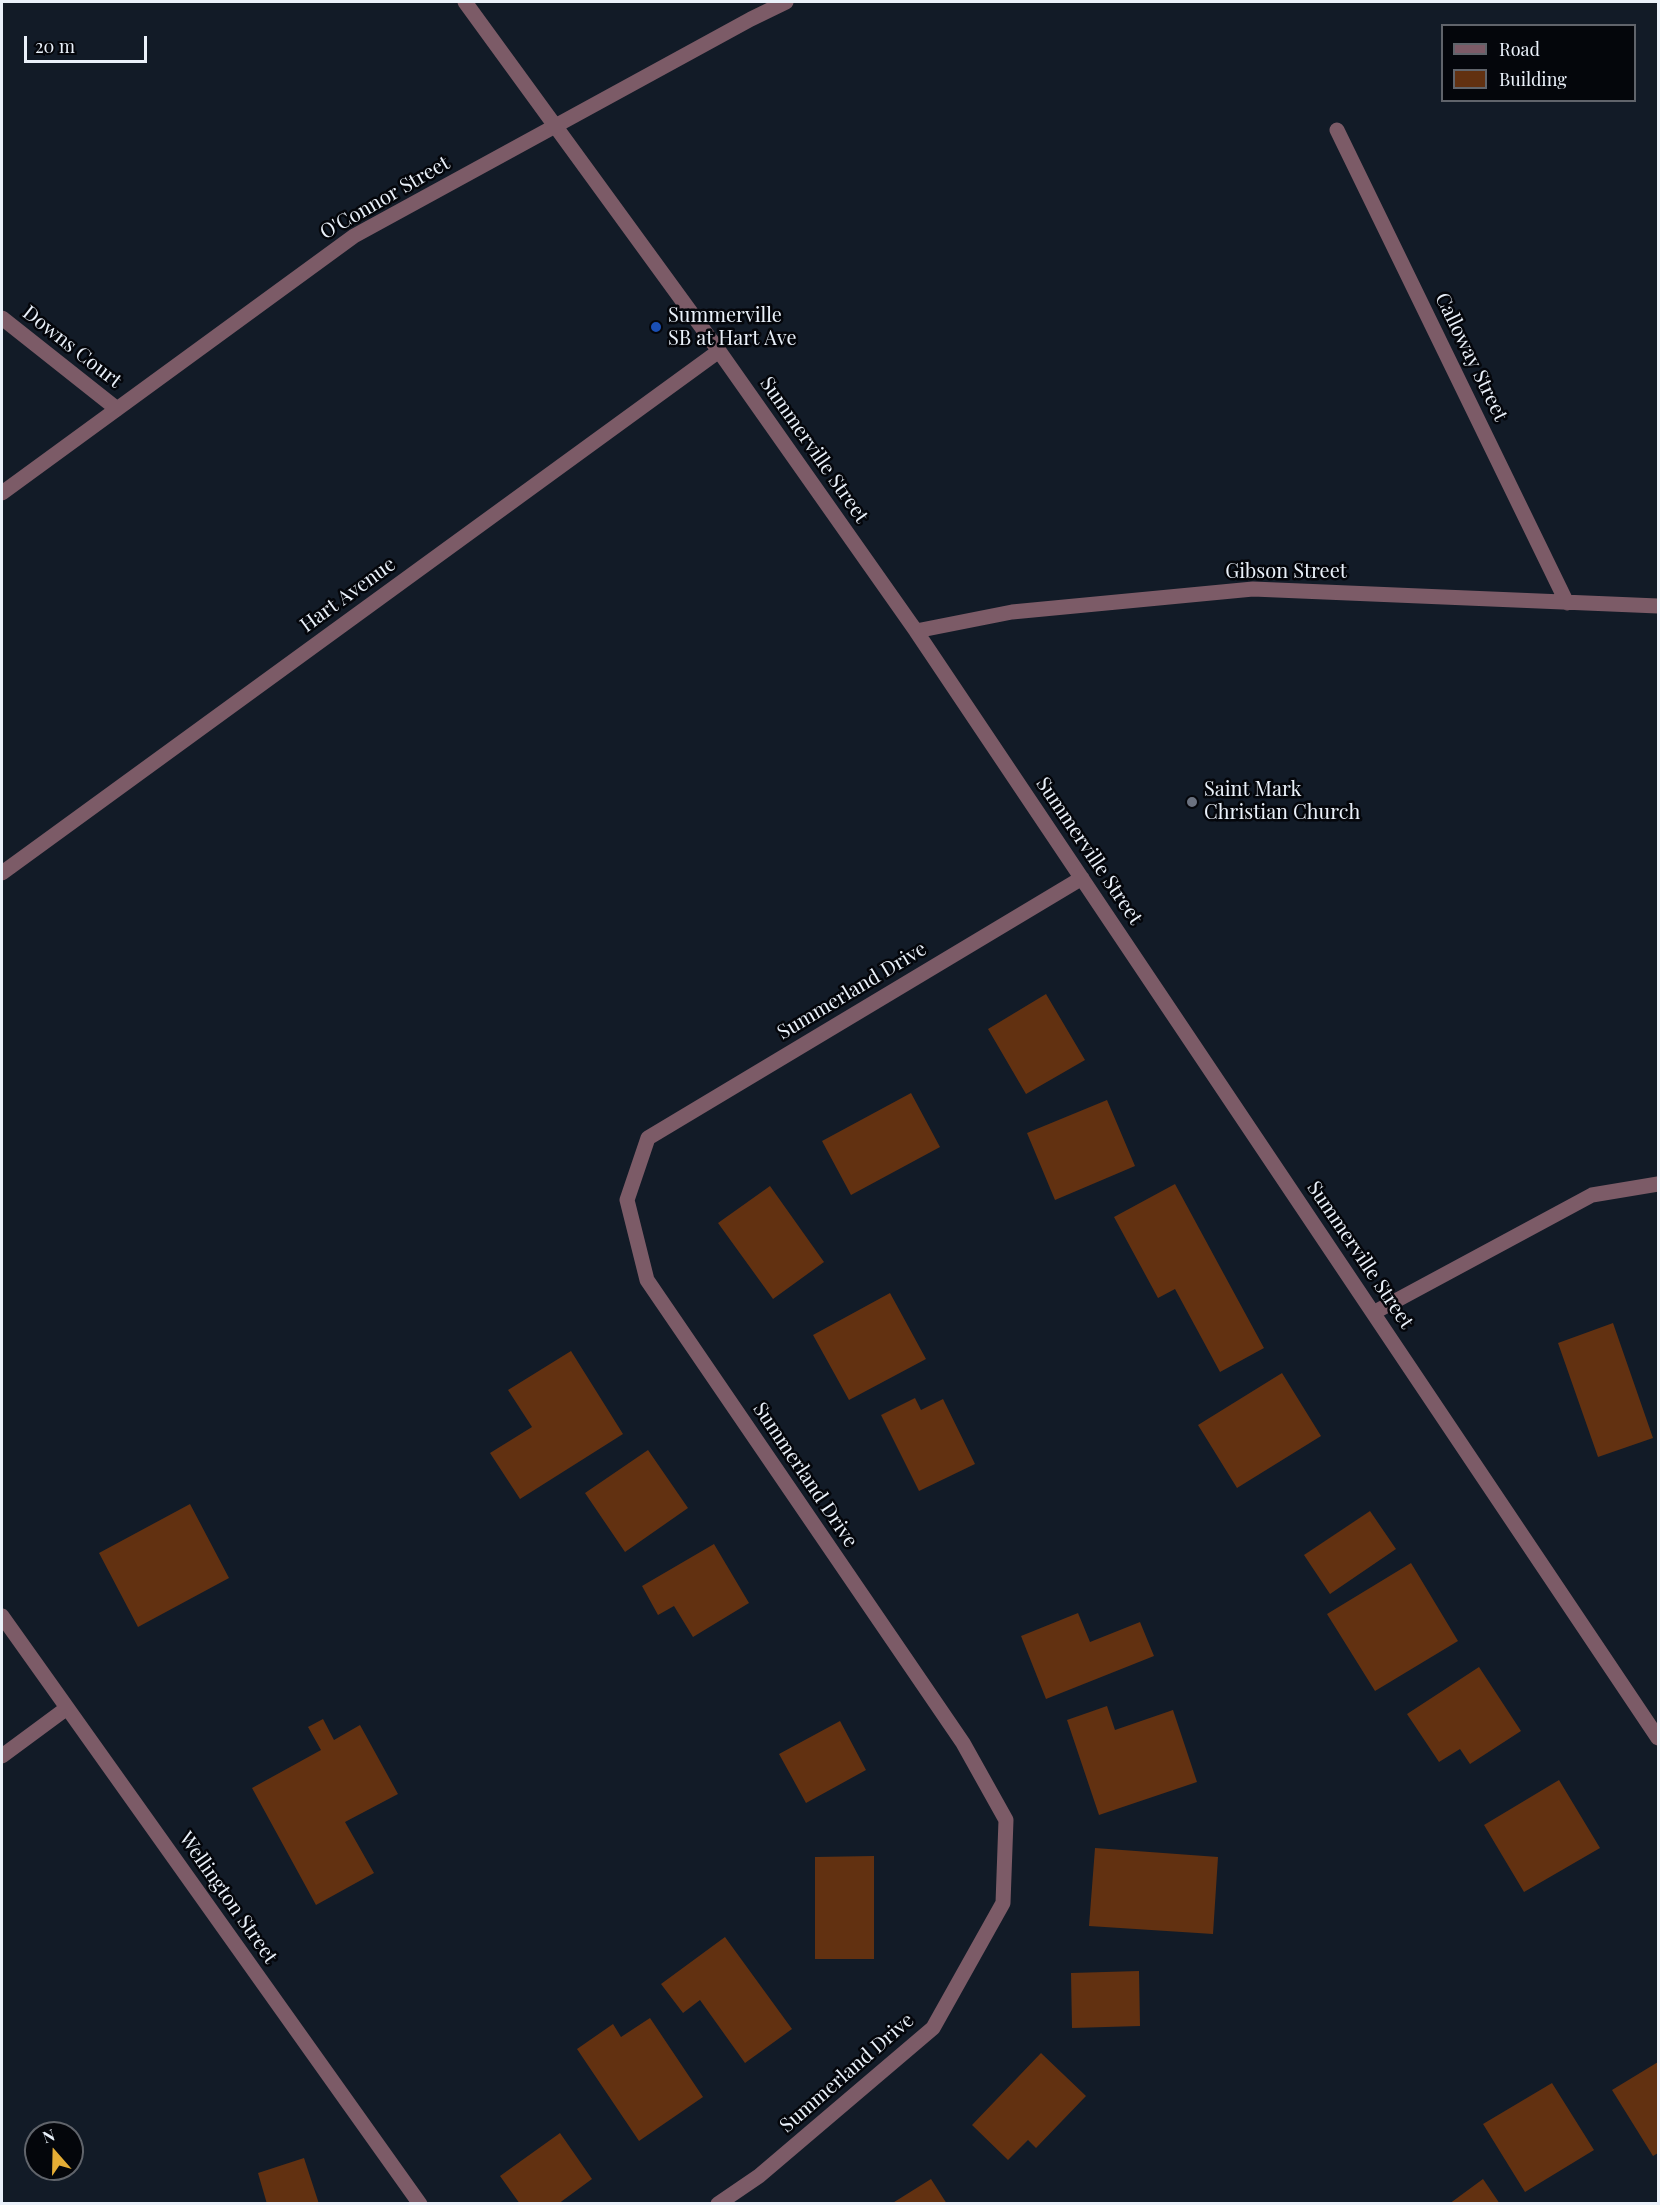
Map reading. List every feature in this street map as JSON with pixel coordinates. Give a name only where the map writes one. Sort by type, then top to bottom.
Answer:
[{"type":"street","name":"Summerville Street","points":[[465,2],[719,351],[916,631],[1659,1738]]},
{"type":"street","name":"O'Connor Street","points":[[2,493],[354,236],[786,2]]},
{"type":"street","name":"Calloway Street","points":[[1337,130],[1568,603]]},
{"type":"street","name":"Downs Court","points":[[2,318],[117,409]]},
{"type":"street","name":"Hart Avenue","points":[[2,873],[719,351]]},
{"type":"street","name":"Gibson Street","points":[[916,631],[1012,612],[1253,590],[1659,606]]},
{"type":"street","name":"Summerland Drive","points":[[718,2204],[759,2176],[933,2028],[1004,1903],[1006,1820],[963,1743],[647,1280],[627,1200],[648,1138],[1082,878]]},
{"type":"street","points":[[1373,1313],[1592,1195],[1659,1184]]},
{"type":"street","name":"Wellington Street","points":[[2,1616],[420,2204]]},
{"type":"street","points":[[2,1756],[67,1708]]},
{"type":"building","points":[[1046,994],[1085,1060],[1026,1094],[988,1029]]},
{"type":"building","points":[[911,1093],[940,1147],[851,1195],[822,1141]]},
{"type":"building","points":[[1107,1100],[1135,1166],[1055,1200],[1027,1133]]},
{"type":"building","points":[[1175,1184],[1264,1348],[1220,1372],[1175,1289],[1158,1298],[1114,1217]]},
{"type":"building","points":[[770,1186],[824,1262],[773,1299],[718,1223]]},
{"type":"building","points":[[890,1293],[926,1359],[849,1400],[813,1335]]},
{"type":"building","points":[[1613,1323],[1653,1438],[1598,1457],[1558,1343]]},
{"type":"building","points":[[571,1351],[623,1434],[520,1499],[490,1453],[532,1427],[508,1390]]},
{"type":"building","points":[[1282,1373],[1321,1436],[1237,1488],[1198,1425]]},
{"type":"building","points":[[915,1398],[921,1410],[943,1399],[975,1464],[919,1491],[881,1415]]},
{"type":"building","points":[[648,1450],[688,1508],[625,1552],[585,1493]]},
{"type":"building","points":[[190,1504],[229,1578],[138,1627],[99,1553]]},
{"type":"building","points":[[1370,1511],[1396,1549],[1330,1594],[1304,1555]]},
{"type":"building","points":[[714,1544],[749,1603],[693,1637],[674,1606],[658,1615],[642,1586]]},
{"type":"building","points":[[1411,1563],[1458,1641],[1375,1691],[1327,1614]]},
{"type":"building","points":[[1078,1613],[1090,1642],[1140,1622],[1154,1656],[1046,1699],[1021,1636]]},
{"type":"building","points":[[1479,1667],[1521,1731],[1470,1764],[1460,1749],[1439,1762],[1407,1714]]},
{"type":"building","points":[[1107,1706],[1115,1730],[1173,1710],[1197,1782],[1099,1815],[1067,1720]]},
{"type":"building","points":[[323,1719],[334,1740],[360,1725],[398,1794],[345,1822],[374,1873],[316,1905],[252,1788],[321,1750],[308,1727]]},
{"type":"building","points":[[840,1721],[866,1770],[806,1803],[779,1754]]},
{"type":"building","points":[[1559,1780],[1600,1848],[1524,1892],[1484,1825]]},
{"type":"building","points":[[1095,1848],[1218,1857],[1213,1934],[1089,1926]]},
{"type":"building","points":[[874,1856],[874,1959],[815,1959],[815,1857]]},
{"type":"building","points":[[725,1937],[792,2029],[745,2063],[700,2000],[683,2013],[661,1984]]},
{"type":"building","points":[[1139,1971],[1140,2026],[1072,2028],[1071,1973]]},
{"type":"building","points":[[650,2018],[703,2097],[639,2141],[577,2049],[613,2024],[621,2037]]},
{"type":"building","points":[[1041,2053],[1086,2096],[1036,2148],[1028,2140],[1008,2160],[972,2125]]},
{"type":"building","points":[[1658,2062],[1658,2153],[1653,2156],[1612,2090]]},
{"type":"building","points":[[1552,2083],[1594,2150],[1525,2192],[1483,2124]]},
{"type":"building","points":[[560,2133],[592,2179],[558,2204],[520,2204],[500,2176]]},
{"type":"building","points":[[304,2158],[319,2204],[267,2204],[258,2173]]},
{"type":"building","points":[[931,2179],[947,2204],[891,2204]]},
{"type":"building","points":[[1483,2179],[1500,2204],[1449,2204]]},
{"type":"place","name":"Summerville SB at Hart Ave","points":[[656,327]]},
{"type":"place","name":"Saint Mark Christian Church","points":[[1192,802]]}]
